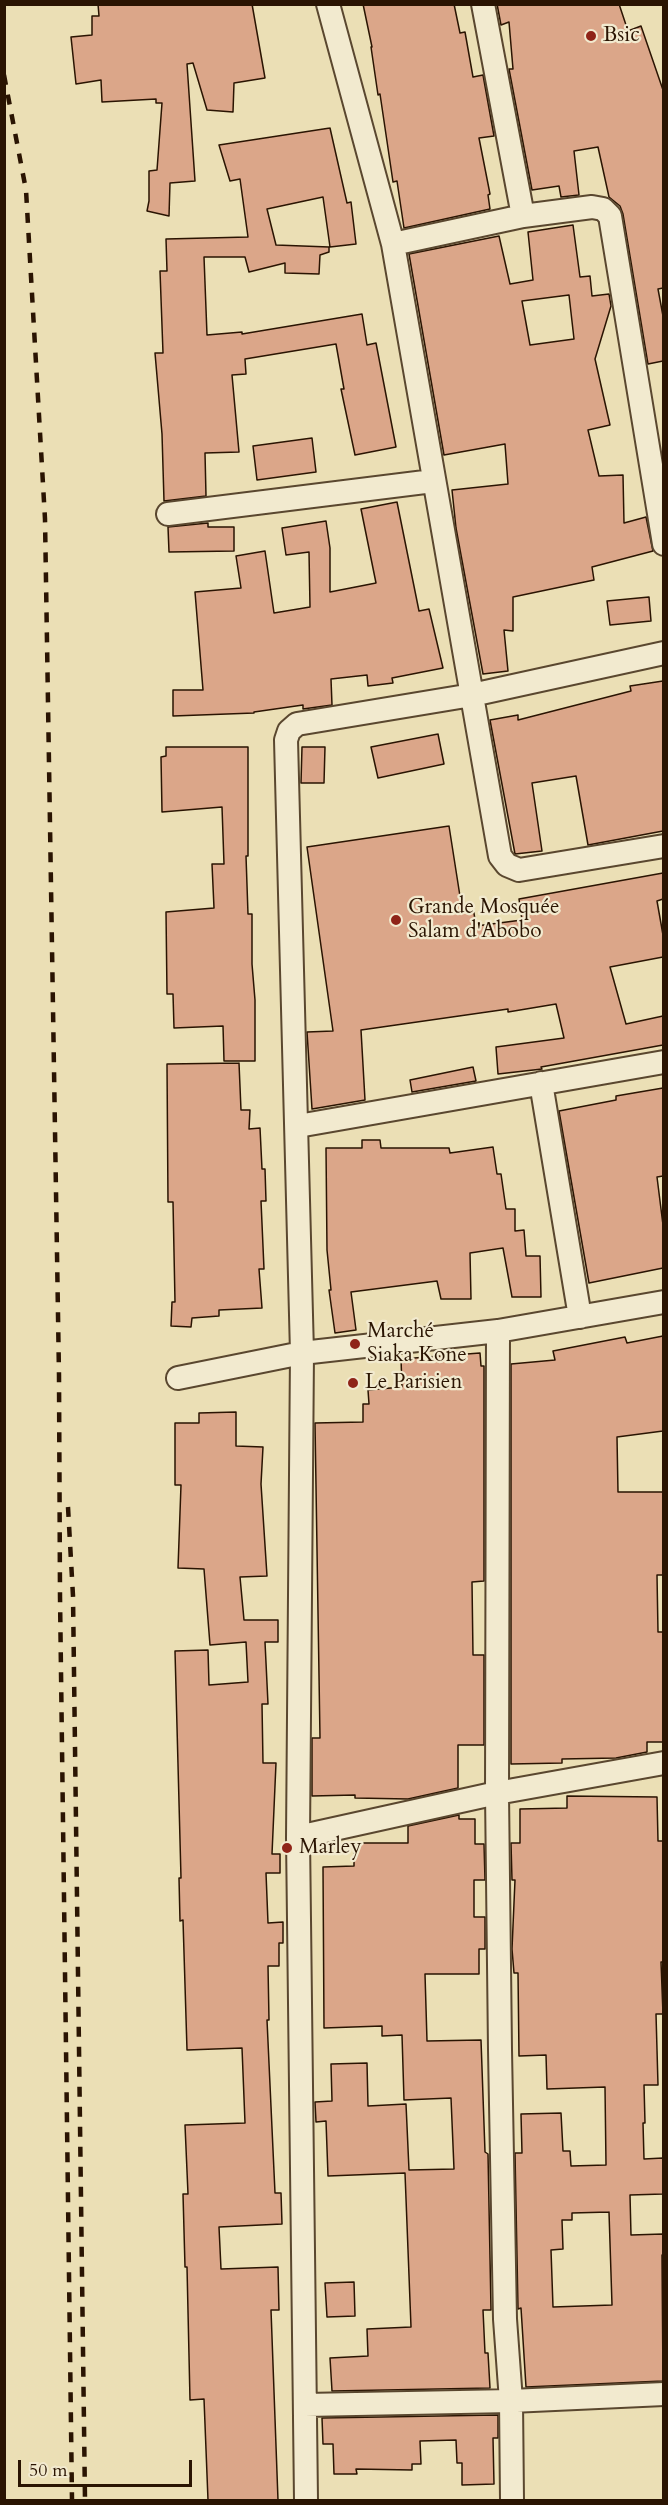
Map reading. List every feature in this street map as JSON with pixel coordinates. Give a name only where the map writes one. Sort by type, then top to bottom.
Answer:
[{"type":"street","points":[[328,4],[393,244],[500,856],[507,865],[519,870],[663,846]]},
{"type":"street","points":[[483,4],[523,216]]},
{"type":"street","points":[[393,244],[523,216],[592,207],[603,209],[610,216],[663,544]]},
{"type":"street","points":[[168,514],[434,481]]},
{"type":"street","points":[[306,2500],[298,1837],[302,1353],[298,1126],[286,740],[289,731],[297,724],[472,695],[663,653]]},
{"type":"street","points":[[298,1126],[663,1062]]},
{"type":"street","points":[[541,1083],[580,1317]]},
{"type":"street","points":[[178,1378],[302,1353],[498,1331],[663,1302]]},
{"type":"street","points":[[498,1331],[497,1794],[505,2319],[511,2401],[512,2500]]},
{"type":"street","points":[[298,1837],[497,1794],[663,1763]]},
{"type":"street","points":[[305,2405],[511,2401],[663,2394]]},
{"type":"building","points":[[98,4],[252,4],[265,78],[234,83],[233,112],[207,110],[193,63],[187,64],[195,181],[170,183],[169,216],[147,211],[149,171],[157,170],[162,103],[156,103],[156,99],[102,102],[101,80],[76,84],[71,37],[92,35],[92,16],[99,16]]},
{"type":"building","points":[[363,4],[454,4],[460,33],[465,32],[473,77],[483,75],[494,136],[479,138],[490,194],[488,195],[490,209],[404,228],[397,181],[393,182],[380,94],[378,95],[372,47]]},
{"type":"building","points":[[497,4],[619,4],[628,31],[641,26],[663,90],[663,288],[658,289],[663,316],[663,361],[648,364],[623,214],[620,206],[609,197],[598,147],[574,151],[579,195],[561,197],[559,186],[532,190],[509,69],[513,69],[509,22],[501,25]]},
{"type":"building","points":[[330,128],[347,203],[351,202],[356,244],[330,247],[323,197],[267,209],[276,245],[329,247],[329,252],[320,255],[319,274],[285,273],[285,263],[249,272],[245,257],[204,257],[207,335],[242,332],[242,334],[362,314],[367,345],[376,343],[396,447],[355,455],[341,389],[344,389],[336,344],[245,359],[246,374],[232,375],[239,452],[205,453],[206,496],[164,501],[162,434],[155,353],[163,353],[160,271],[167,271],[166,239],[248,237],[240,179],[230,181],[219,145]]},
{"type":"building","points":[[573,225],[580,277],[590,276],[592,296],[609,294],[611,306],[595,359],[610,425],[588,430],[599,476],[623,475],[624,523],[646,517],[653,551],[592,567],[594,580],[513,597],[513,631],[504,630],[508,671],[483,674],[456,528],[452,490],[508,484],[505,444],[444,455],[409,254],[499,236],[510,284],[533,280],[528,232]],"holes":[[[569,295],[574,339],[530,345],[522,301]]]},
{"type":"building","points":[[312,438],[316,472],[257,480],[253,446]]},
{"type":"building","points":[[397,502],[419,611],[429,609],[443,668],[392,678],[393,683],[368,686],[367,675],[331,679],[332,705],[303,709],[303,705],[254,713],[173,716],[173,690],[203,690],[195,592],[241,588],[236,556],[265,551],[274,613],[310,607],[309,552],[286,555],[282,528],[326,521],[330,548],[330,592],[376,583],[361,509]]},
{"type":"building","points":[[208,523],[208,527],[234,527],[234,551],[169,552],[168,527]]},
{"type":"building","points":[[649,597],[651,621],[610,625],[607,601]]},
{"type":"building","points":[[663,681],[663,831],[588,845],[576,776],[532,783],[542,851],[515,854],[490,720],[518,715],[518,720],[631,691],[630,686]]},
{"type":"building","points":[[438,734],[444,764],[378,778],[371,747]]},
{"type":"building","points":[[166,747],[248,747],[248,856],[246,856],[248,914],[252,914],[255,1061],[224,1061],[223,1026],[174,1028],[173,994],[167,994],[166,912],[214,908],[212,864],[224,864],[222,807],[162,812],[161,757],[166,756]]},
{"type":"building","points":[[302,747],[325,747],[324,783],[301,783]]},
{"type":"building","points":[[449,826],[462,909],[473,907],[476,926],[522,920],[519,899],[663,873],[663,899],[657,901],[663,935],[663,957],[610,967],[626,1024],[663,1016],[663,1045],[541,1067],[542,1069],[498,1074],[496,1047],[564,1038],[556,1004],[361,1030],[365,1100],[312,1109],[307,1032],[333,1031],[307,847]]},
{"type":"building","points":[[239,1063],[241,1110],[250,1110],[249,1129],[260,1128],[262,1169],[265,1169],[266,1201],[261,1201],[264,1269],[259,1269],[262,1308],[219,1310],[219,1316],[192,1318],[191,1327],[171,1326],[172,1302],[175,1302],[173,1202],[168,1202],[167,1064]]},
{"type":"building","points":[[473,1067],[476,1081],[412,1092],[410,1080]]},
{"type":"building","points":[[663,1088],[663,1176],[657,1177],[663,1225],[663,1268],[589,1283],[559,1111],[616,1100],[616,1096]]},
{"type":"building","points":[[362,1140],[380,1140],[381,1148],[449,1148],[450,1153],[493,1147],[497,1174],[501,1174],[506,1209],[515,1209],[515,1231],[524,1230],[526,1256],[540,1256],[541,1297],[512,1297],[503,1248],[470,1253],[471,1299],[441,1299],[437,1281],[351,1292],[356,1330],[335,1333],[329,1290],[331,1290],[327,1250],[326,1148],[362,1148]]},
{"type":"building","points":[[663,1336],[663,1431],[617,1437],[618,1492],[663,1492],[663,1575],[657,1575],[658,1632],[663,1632],[663,1742],[647,1742],[647,1752],[616,1758],[562,1759],[562,1763],[511,1764],[511,1364],[555,1360],[553,1351],[625,1337],[627,1343]]},
{"type":"building","points":[[480,1353],[481,1366],[484,1366],[484,1581],[472,1582],[473,1655],[484,1655],[484,1745],[458,1745],[458,1788],[408,1799],[355,1798],[355,1795],[312,1796],[312,1738],[320,1738],[315,1423],[363,1422],[363,1404],[369,1404],[368,1390],[402,1387],[401,1359]]},
{"type":"building","points":[[236,1412],[236,1446],[263,1447],[261,1484],[267,1576],[240,1577],[244,1620],[278,1620],[278,1642],[265,1642],[268,1704],[262,1704],[263,1763],[276,1763],[272,1854],[280,1854],[280,1873],[266,1873],[268,1923],[283,1922],[283,1943],[279,1943],[279,1966],[268,1966],[269,2020],[267,2020],[275,2193],[281,2193],[282,2224],[219,2227],[221,2269],[278,2267],[279,2310],[271,2310],[278,2500],[208,2500],[204,2399],[190,2400],[183,2194],[188,2194],[185,2125],[245,2123],[242,2048],[187,2050],[183,1920],[180,1921],[175,1651],[208,1650],[209,1685],[248,1682],[246,1642],[210,1645],[204,1569],[178,1568],[181,1485],[175,1485],[175,1423],[199,1423],[199,1413]]},
{"type":"building","points":[[567,1796],[657,1797],[658,1841],[663,1841],[663,1962],[661,1962],[663,2014],[656,2014],[658,2085],[644,2085],[645,2123],[643,2123],[644,2159],[663,2158],[663,2194],[630,2195],[631,2235],[663,2234],[663,2381],[526,2387],[521,2308],[518,2309],[515,2153],[522,2153],[521,2114],[561,2113],[563,2151],[570,2151],[571,2166],[606,2165],[605,2087],[547,2089],[546,2055],[519,2056],[518,1973],[514,1973],[512,1949],[515,1880],[512,1880],[511,1843],[520,1843],[520,1809],[567,1808]],"holes":[[[609,2212],[612,2305],[553,2307],[551,2250],[563,2249],[562,2220],[572,2220],[572,2213]]]},
{"type":"building","points":[[459,1815],[459,1819],[475,1819],[475,1844],[484,1844],[485,1880],[474,1880],[474,1917],[485,1917],[485,1949],[479,1949],[479,1974],[425,1974],[427,2041],[481,2040],[485,2152],[488,2154],[491,2310],[483,2310],[485,2353],[488,2353],[490,2388],[332,2391],[330,2358],[368,2356],[367,2329],[411,2327],[405,2173],[328,2176],[326,2121],[316,2122],[315,2102],[332,2101],[331,2064],[367,2063],[368,2106],[406,2104],[409,2170],[454,2169],[451,2098],[404,2100],[402,2035],[382,2036],[382,2026],[324,2028],[323,1867],[354,1866],[354,1843],[408,1843],[408,1826]]},
{"type":"building","points":[[354,2282],[355,2316],[327,2317],[325,2283]]},
{"type":"building","points":[[498,2415],[498,2438],[493,2438],[494,2484],[462,2485],[462,2463],[457,2463],[456,2440],[420,2441],[421,2464],[412,2464],[412,2470],[356,2469],[357,2474],[334,2474],[333,2444],[323,2444],[322,2418]]},
{"type":"railway","points":[[4,75],[26,190],[45,519],[59,1375],[72,2500]]},
{"type":"railway","points":[[68,1507],[73,1596],[85,2500]]},
{"type":"place","name":"Bsic","points":[[591,36]]},
{"type":"place","name":"Grande Mosquée Salam d'Abobo","points":[[396,920]]},
{"type":"place","name":"Marché Siaka Kone","points":[[355,1344]]},
{"type":"place","name":"Le Parisien","points":[[353,1383]]},
{"type":"place","name":"Marley","points":[[287,1848]]}]
